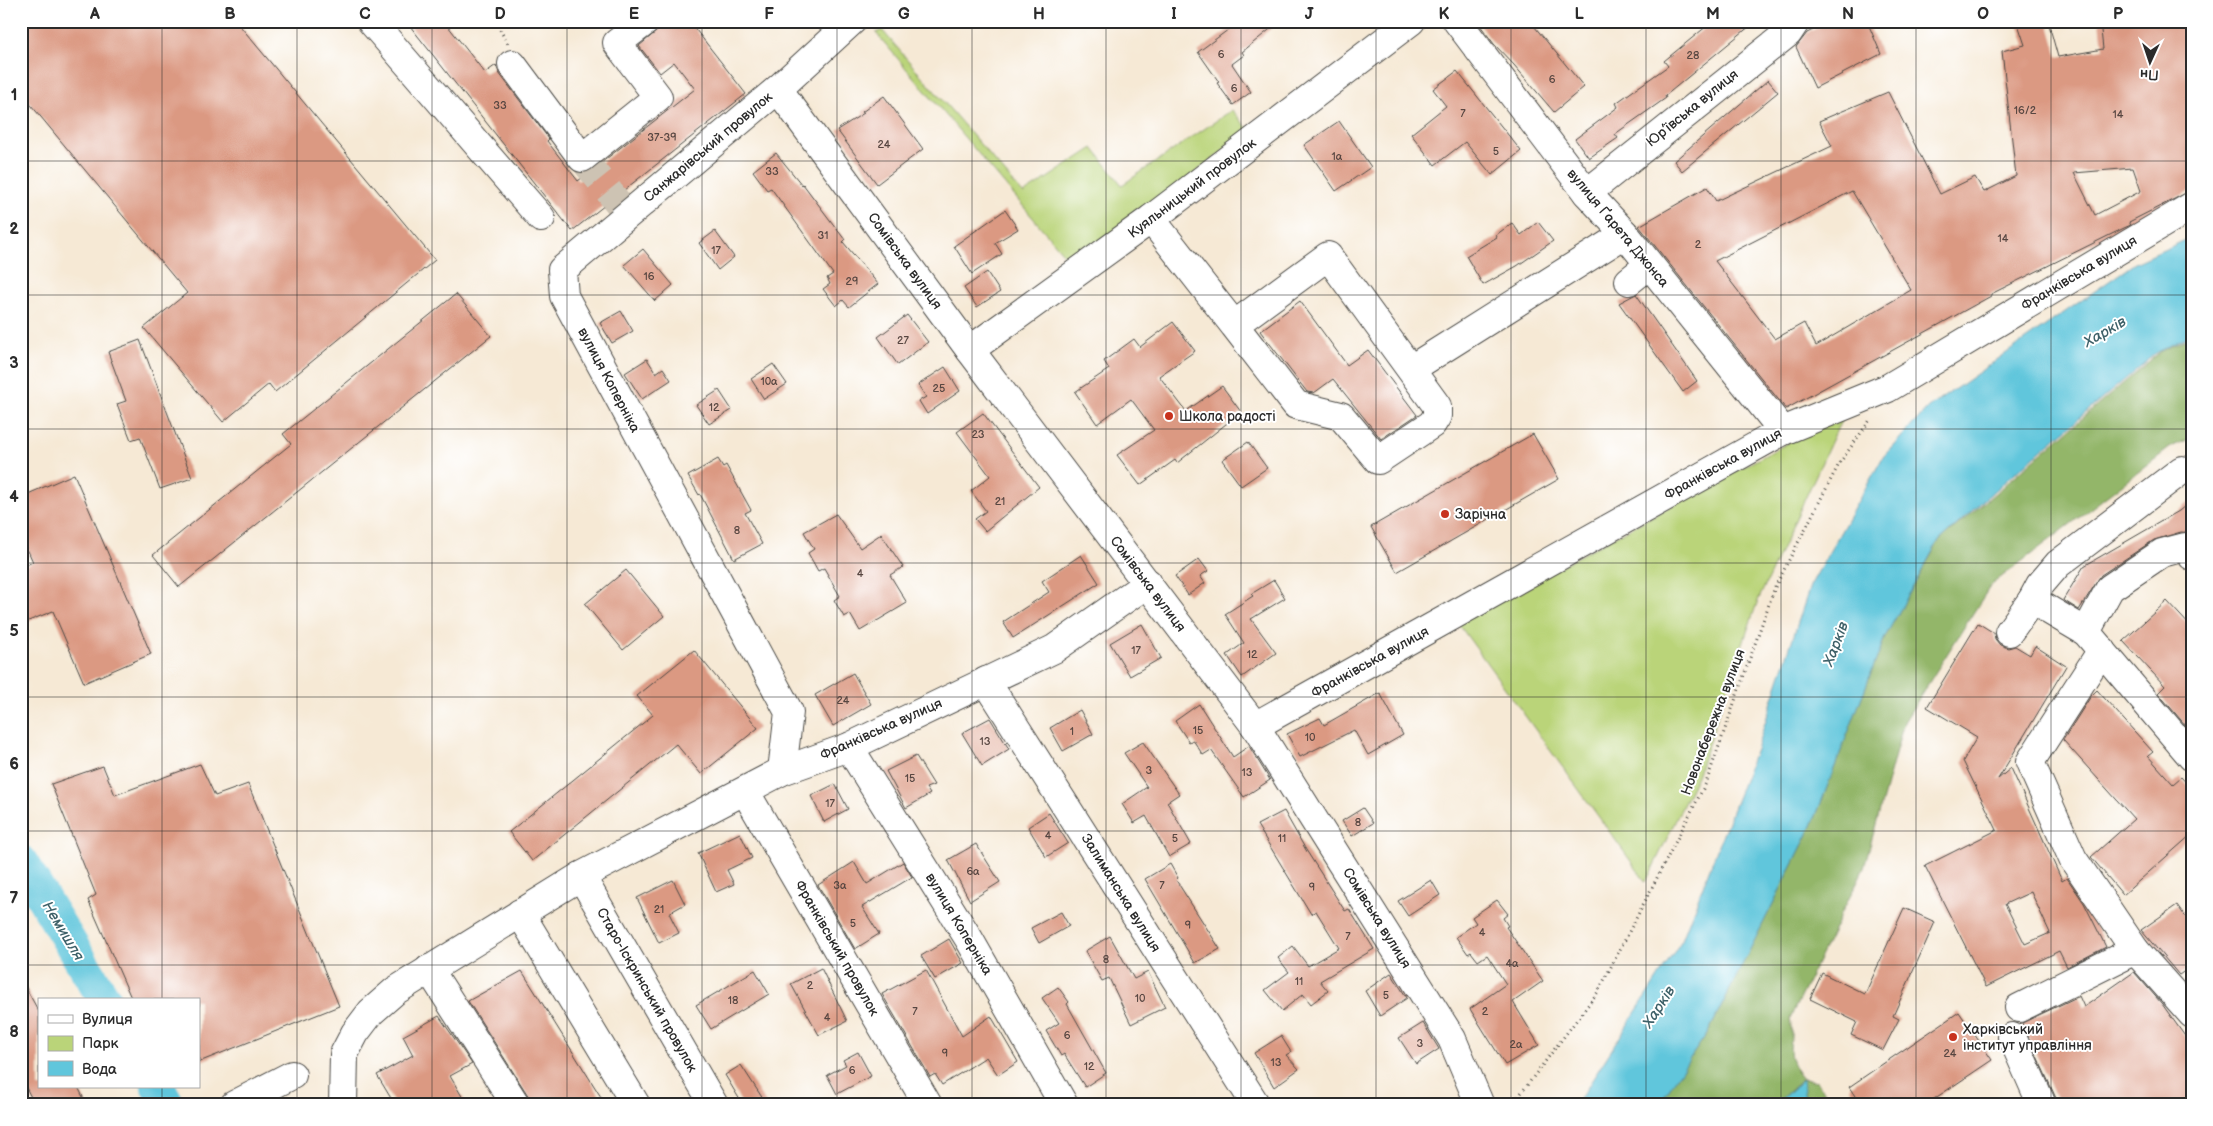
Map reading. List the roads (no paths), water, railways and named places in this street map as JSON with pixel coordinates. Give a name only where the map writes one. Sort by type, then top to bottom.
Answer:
[{"type":"street","points":[[371,21],[541,218]]},
{"type":"street","points":[[512,64],[582,158],[658,97],[617,43],[646,21]]},
{"type":"street","name":"Санжарівський провулок","points":[[562,270],[778,89],[852,21]]},
{"type":"street","name":"Куяльницький провулок","points":[[970,350],[1151,219],[1411,21]]},
{"type":"street","name":"вулиця Ґарета Джонса","points":[[1457,21],[1587,194],[1625,234],[1639,273],[1783,431]]},
{"type":"street","name":"Юр’ївська вулиця","points":[[1587,194],[1787,25]]},
{"type":"street","name":"Сомівська вулиця","points":[[778,89],[970,350],[1255,726],[1452,1038],[1480,1105]]},
{"type":"street","name":"Франківська вулиця","points":[[1255,726],[1783,431],[1888,388],[2192,206]]},
{"type":"street","points":[[1151,219],[1296,405],[1341,416],[1378,460],[1432,424],[1436,416],[1437,406],[1328,256],[1234,325]]},
{"type":"street","points":[[1411,369],[1625,234]]},
{"type":"street","name":"вулиця Коперніка","points":[[562,270],[564,296],[789,712],[782,771]]},
{"type":"street","points":[[2009,632],[2032,600],[2040,585],[2058,564],[2182,470]]},
{"type":"street","points":[[2192,556],[2185,547],[2162,553],[2110,588],[2094,641],[2030,762],[2073,859],[2135,950],[2192,1014]]},
{"type":"street","name":"Франківська вулиця","points":[[341,1104],[344,1054],[355,1033],[371,1012],[394,991],[581,876],[745,790],[782,771],[849,747],[1054,649],[1148,583]]},
{"type":"street","points":[[2032,600],[2094,641],[2192,757]]},
{"type":"street","name":"Залиманська вулиця","points":[[986,681],[1256,1105]]},
{"type":"street","name":"вулиця Коперніка","points":[[849,747],[969,939],[1064,1105]]},
{"type":"street","name":"Франківський провулок","points":[[745,790],[928,1105]]},
{"type":"street","name":"Старо-Іскринський провулок","points":[[581,876],[714,1105]]},
{"type":"street","points":[[520,913],[636,1105]]},
{"type":"street","points":[[2019,1008],[2135,950]]},
{"type":"street","points":[[429,969],[516,1105]]},
{"type":"street","points":[[2012,1037],[2042,1105]]},
{"type":"street","points":[[234,1105],[292,1075]]},
{"type":"water","name":"Харків","points":[[2192,237],[2192,334],[2156,353],[1995,490],[1938,542],[1885,637],[1812,826],[1710,1029],[1658,1105],[1576,1105],[1682,940],[1757,747],[1810,586],[1883,457],[1928,408],[2135,263]]},
{"type":"water","points":[[1803,1079],[1805,1105],[1768,1105],[1779,1101]]},
{"type":"waterway","name":"Немишля","points":[[21,862],[104,998]]},
{"type":"waterway","name":"Немишля","points":[[159,1088],[168,1105]]},
{"type":"tunnel","points":[[582,158],[627,214]]},
{"type":"place","name":"Школа радості","points":[[1169,416]]},
{"type":"place","name":"Зарічна","points":[[1445,514]]},
{"type":"place","name":"Харківський інститут управління","points":[[1953,1037]]}]
